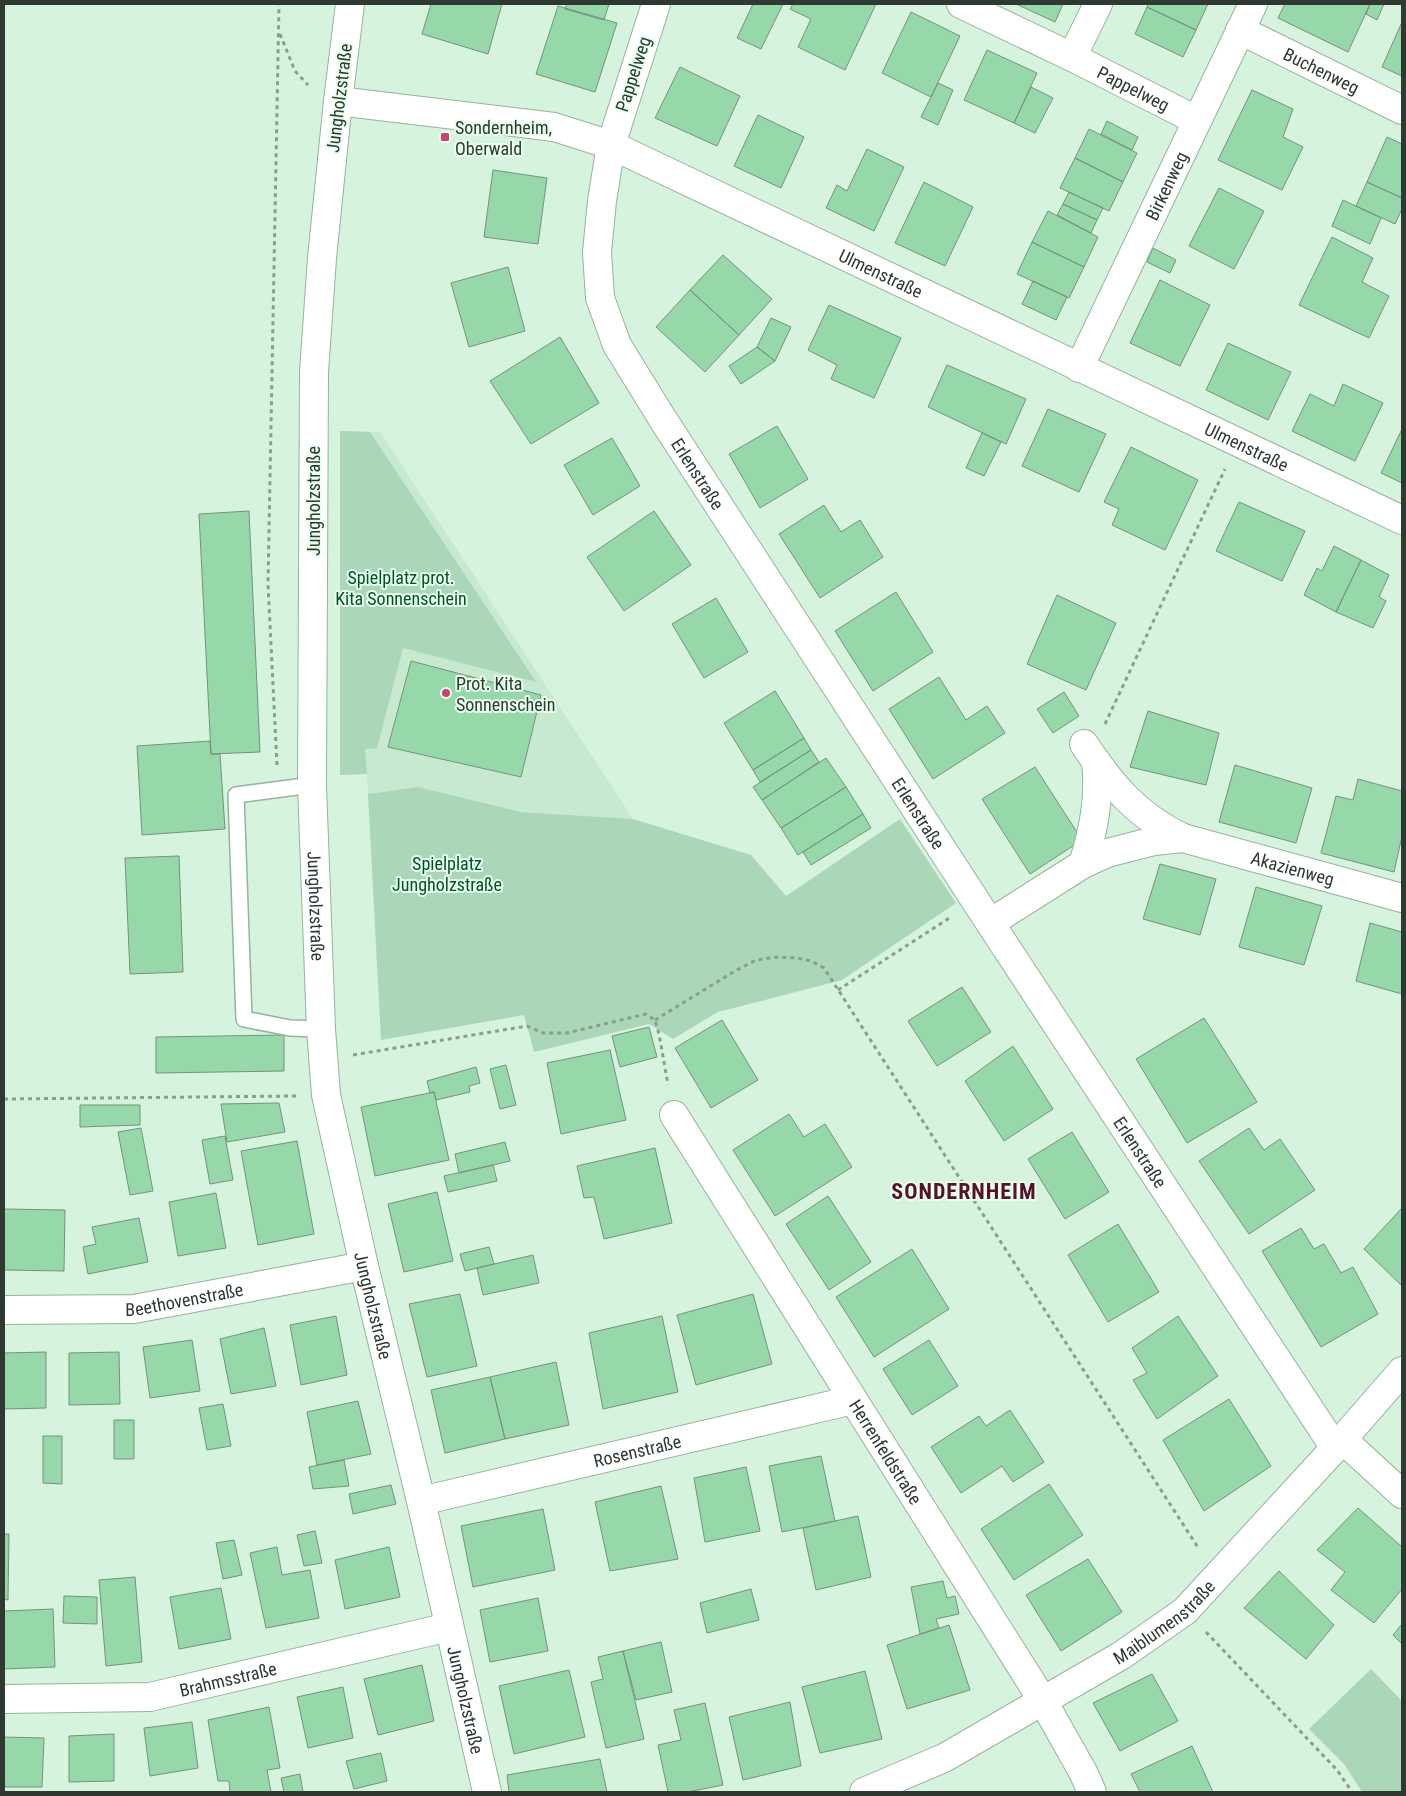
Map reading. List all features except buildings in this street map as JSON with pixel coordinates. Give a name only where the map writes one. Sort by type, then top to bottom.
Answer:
[{"type":"street","name":"Jungholzstraße","points":[[350,4],[322,258],[314,372],[312,785],[321,1029],[326,1095],[487,1792]]},
{"type":"street","name":"Pappelweg","points":[[611,145],[656,4]]},
{"type":"street","name":"Pappelweg","points":[[961,4],[1072,57],[1196,120]]},
{"type":"street","points":[[1072,57],[1098,4]]},
{"type":"street","name":"Birkenweg","points":[[1079,368],[1253,4]]},
{"type":"street","name":"Buchenweg","points":[[1240,30],[1402,110]]},
{"type":"street","name":"Ulmenstraße","points":[[338,101],[554,127],[611,145],[1402,520]]},
{"type":"street","name":"Erlenstraße","points":[[611,145],[602,200],[597,252],[600,298],[617,345],[662,418],[983,913],[1339,1444],[1402,1494]]},
{"type":"street","points":[[1083,864],[1094,827],[1097,805],[1098,782],[1090,753]]},
{"type":"street","name":"Akazienweg","points":[[1090,753],[1135,807],[1162,828],[1183,838],[1402,898]]},
{"type":"street","name":"Akazienweg","points":[[983,913],[1108,853],[1154,840],[1183,838]]},
{"type":"street","name":"Herrenfeldstraße","points":[[674,1114],[1043,1701],[1083,1772],[1092,1792]]},
{"type":"street","name":"Beethovenstraße","points":[[4,1310],[134,1309],[364,1266]]},
{"type":"street","name":"Maiblumenstraße","points":[[864,1792],[944,1758],[1122,1655],[1185,1611],[1339,1444],[1402,1371]]},
{"type":"street","name":"Rosenstraße","points":[[421,1501],[853,1400]]},
{"type":"street","name":"Brahmsstraße","points":[[4,1699],[150,1698],[449,1627]]},
{"type":"lane","points":[[312,785],[236,795],[244,1019],[290,1028],[321,1029]]},
{"type":"path","points":[[278,790],[268,584],[279,4]]},
{"type":"path","points":[[278,32],[295,71],[309,87],[323,96],[338,101]]},
{"type":"path","points":[[1090,753],[1238,442]]},
{"type":"path","points":[[838,990],[983,913]]},
{"type":"path","points":[[655,1020],[756,960],[778,957],[804,959],[824,968],[1217,1577]]},
{"type":"path","points":[[377,1050],[527,1026],[543,1033],[567,1033],[646,1014],[655,1020],[660,1034],[674,1114]]},
{"type":"path","points":[[4,1099],[326,1095]]},
{"type":"path","points":[[1185,1611],[1337,1770],[1352,1792]]},
{"type":"shaded area","name":"Prot. Kita Sonnenschein","points":[[340,431],[380,432],[633,819],[521,812],[418,787],[368,794],[367,774],[340,775]]},
{"type":"green space","name":"Spielplatz prot. Kita Sonnenschein","points":[[340,431],[370,432],[536,682],[403,648],[377,748],[365,749],[367,774],[340,775]]},
{"type":"green space","name":"Spielplatz Jungholzstraße","points":[[418,787],[521,812],[633,819],[751,855],[786,896],[900,819],[956,903],[842,980],[718,1012],[673,1039],[649,1024],[534,1052],[524,1015],[381,1040],[368,794]]},
{"type":"green space","points":[[1371,1669],[1402,1701],[1402,1792],[1362,1792],[1344,1764],[1309,1729]]},
{"type":"place","name":"Sondernheim, Oberwald","points":[[445,137]]},
{"type":"place","name":"Prot. Kita Sonnenschein","points":[[446,693]]},
{"type":"district","name":"SONDERNHEIM","points":[[964,1191]]}]
